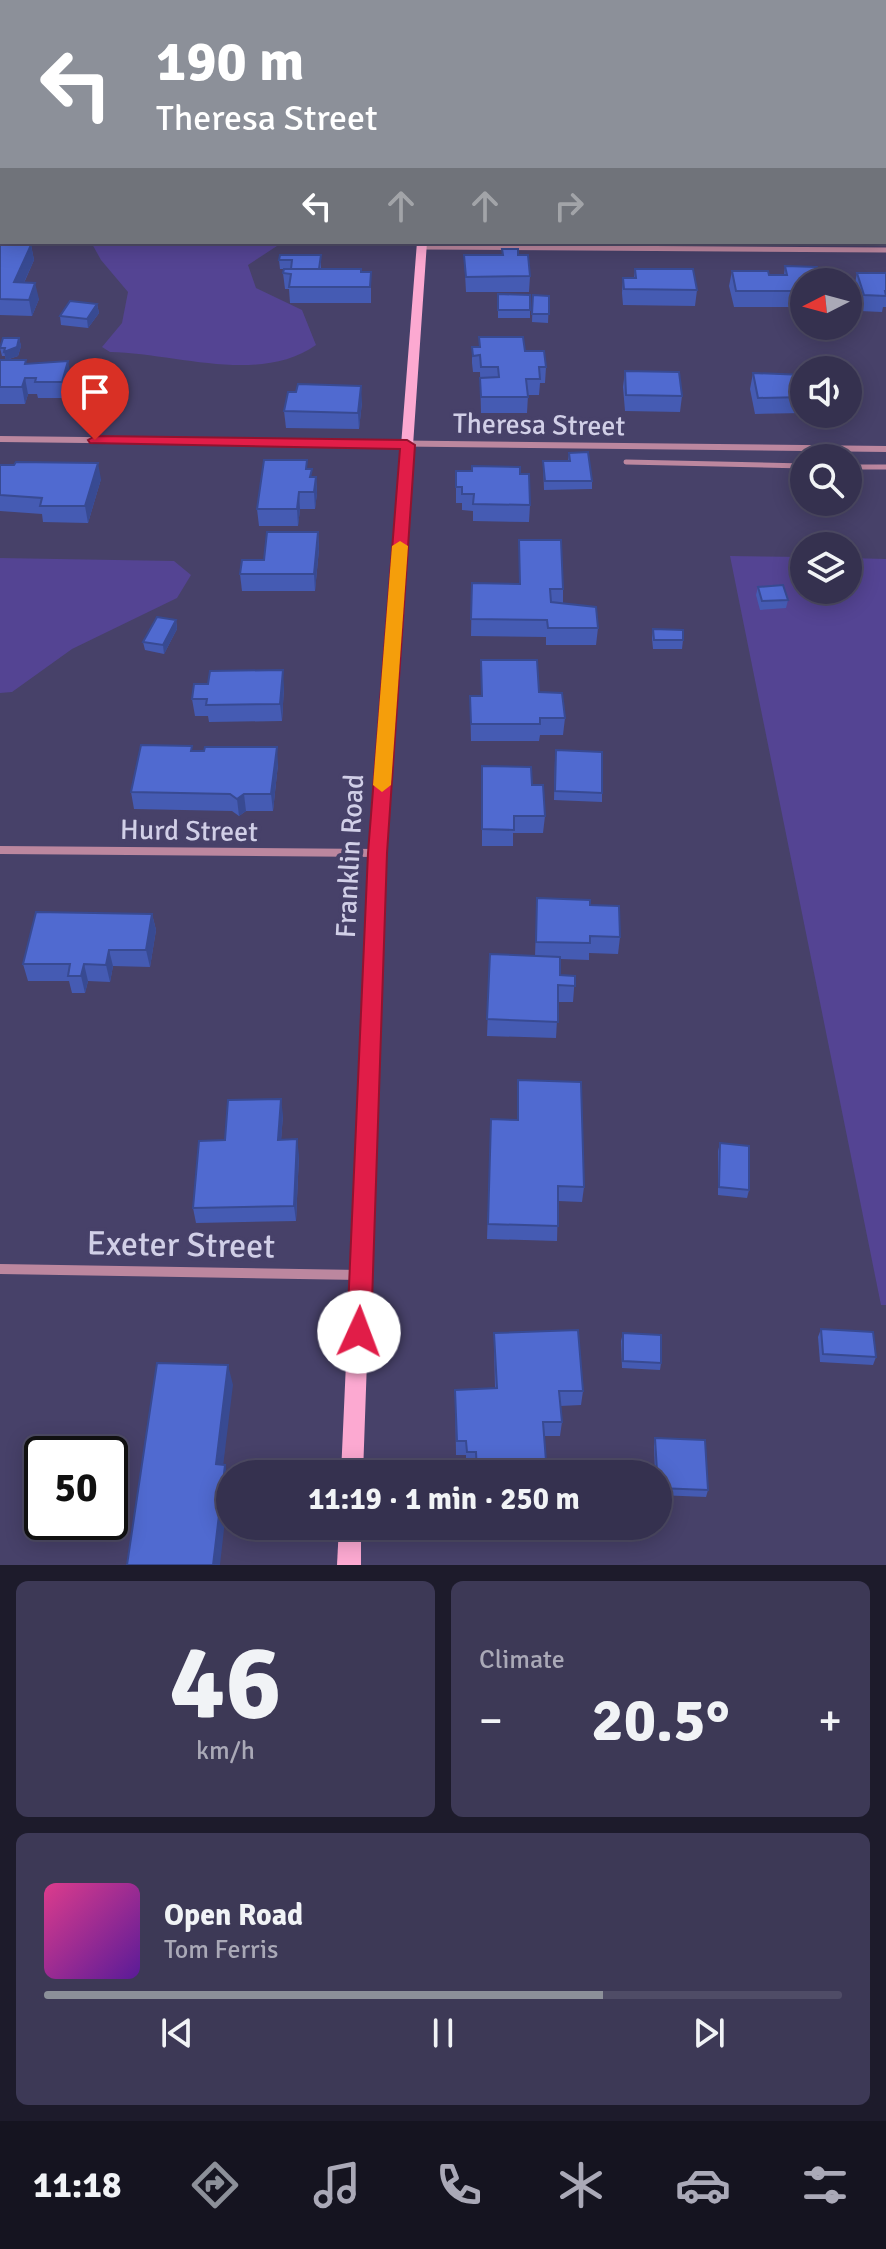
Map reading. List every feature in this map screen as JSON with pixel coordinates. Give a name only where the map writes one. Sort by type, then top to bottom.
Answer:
[{"type":"main road","name":"Franklin Road","points":[[353,1460],[377,853],[422,245]]},
{"type":"main road","points":[[349,1565],[350,1540]]},
{"type":"street","points":[[422,245],[886,250]]},
{"type":"street","name":"Theresa Street","points":[[0,439],[886,449]]},
{"type":"street","name":"Hurd Street","points":[[0,850],[377,853]]},
{"type":"street","name":"Exeter Street","points":[[0,1269],[361,1275]]},
{"type":"lane","points":[[626,462],[790,466]]},
{"type":"lane","points":[[862,467],[886,467]]},
{"type":"shaded area","points":[[92,244],[280,244],[248,265],[256,288],[302,310],[316,345],[293,357],[243,365],[110,352],[102,347],[122,323],[128,292],[101,260]]},
{"type":"shaded area","points":[[730,556],[790,557],[790,604],[862,604],[862,558],[886,559],[886,1305],[881,1305]]},
{"type":"shaded area","points":[[0,558],[174,561],[191,575],[177,598],[72,649],[12,692],[0,693]]},
{"type":"building","points":[[0,244],[31,245],[14,282],[35,283],[29,300],[0,299]]},
{"type":"building","points":[[502,249],[518,249],[518,255],[528,255],[530,276],[466,277],[464,255],[503,255]]},
{"type":"building","points":[[280,255],[321,255],[319,269],[291,269],[292,260],[279,260]]},
{"type":"building","points":[[785,266],[817,268],[790,268],[790,291],[736,291],[732,271],[768,271],[769,275],[787,275]]},
{"type":"building","points":[[284,269],[361,269],[361,272],[371,272],[370,287],[289,287],[291,274],[283,273]]},
{"type":"building","points":[[635,269],[693,269],[697,290],[624,289],[623,278],[636,278]]},
{"type":"building","points":[[862,273],[886,273],[886,296],[864,295]]},
{"type":"building","points":[[498,294],[530,295],[530,310],[498,310]]},
{"type":"building","points":[[533,295],[549,296],[549,314],[532,314]]},
{"type":"building","points":[[70,301],[97,304],[87,319],[60,316]]},
{"type":"building","points":[[479,337],[523,337],[525,351],[544,351],[546,367],[539,367],[540,379],[526,379],[528,397],[481,397],[480,378],[499,377],[498,367],[481,367],[480,355],[473,356],[472,347],[480,347]]},
{"type":"building","points":[[3,338],[19,338],[17,347],[4,352],[5,348],[0,348]]},
{"type":"building","points":[[0,360],[26,360],[25,364],[68,361],[62,382],[35,382],[36,378],[25,378],[22,387],[0,387]]},
{"type":"building","points":[[625,371],[679,372],[682,396],[626,395]]},
{"type":"building","points":[[753,373],[790,374],[790,397],[758,398]]},
{"type":"building","points":[[298,384],[361,386],[358,413],[284,411],[288,392],[296,392]]},
{"type":"building","points":[[588,452],[592,481],[545,481],[543,461],[570,461],[569,453]]},
{"type":"building","points":[[264,460],[307,460],[306,469],[312,469],[310,477],[316,477],[314,492],[299,492],[297,509],[257,509]]},
{"type":"building","points":[[16,462],[98,463],[85,506],[40,506],[42,498],[0,495],[0,465],[14,465]]},
{"type":"building","points":[[472,466],[520,467],[520,474],[529,474],[530,505],[473,504],[474,494],[462,494],[462,487],[456,487],[456,471],[472,471]]},
{"type":"building","points":[[267,532],[318,532],[314,574],[240,574],[242,560],[264,560]]},
{"type":"building","points":[[519,540],[561,540],[563,589],[550,589],[551,602],[596,607],[598,628],[548,628],[547,620],[471,619],[472,583],[520,584]]},
{"type":"building","points":[[783,585],[788,600],[762,601],[758,587]]},
{"type":"building","points":[[157,617],[176,620],[163,645],[143,642]]},
{"type":"building","points":[[653,629],[683,630],[683,640],[654,640]]},
{"type":"building","points":[[481,660],[537,660],[539,692],[562,693],[565,718],[540,718],[540,724],[471,724],[470,696],[482,696]]},
{"type":"building","points":[[283,670],[280,704],[206,705],[207,699],[192,699],[194,684],[208,684],[210,671]]},
{"type":"building","points":[[141,745],[192,746],[191,751],[204,751],[205,747],[277,747],[271,794],[244,794],[237,799],[230,794],[131,792]]},
{"type":"building","points":[[556,750],[602,752],[602,793],[555,791]]},
{"type":"building","points":[[482,766],[531,767],[532,785],[543,785],[545,816],[514,816],[514,830],[482,829]]},
{"type":"building","points":[[537,898],[590,900],[590,905],[619,906],[620,937],[590,936],[590,943],[536,942]]},
{"type":"building","points":[[36,912],[152,914],[146,950],[109,950],[106,965],[84,964],[81,976],[68,976],[70,964],[23,964]]},
{"type":"building","points":[[490,954],[560,957],[560,975],[575,976],[575,986],[558,985],[558,1022],[487,1019]]},
{"type":"building","points":[[518,1080],[581,1082],[584,1187],[558,1186],[558,1226],[488,1224],[491,1119],[518,1120]]},
{"type":"building","points":[[281,1099],[278,1140],[297,1139],[294,1206],[193,1208],[199,1141],[225,1140],[228,1100]]},
{"type":"building","points":[[720,1143],[749,1146],[749,1190],[719,1187]]},
{"type":"building","points":[[821,1329],[873,1332],[876,1357],[823,1354]]},
{"type":"building","points":[[578,1330],[583,1391],[559,1391],[562,1422],[543,1422],[546,1460],[476,1460],[476,1452],[467,1452],[466,1441],[457,1441],[455,1390],[497,1388],[494,1333]]},
{"type":"building","points":[[623,1333],[661,1335],[661,1363],[623,1361]]},
{"type":"building","points":[[157,1363],[228,1365],[216,1460],[213,1565],[127,1565]]},
{"type":"building","points":[[655,1438],[705,1440],[708,1490],[672,1489],[672,1460],[656,1460]]},
{"type":"slow traffic","points":[[382,785],[400,546]]},
{"type":"route","points":[[95,440],[407,445],[377,853],[359,1332]]}]
